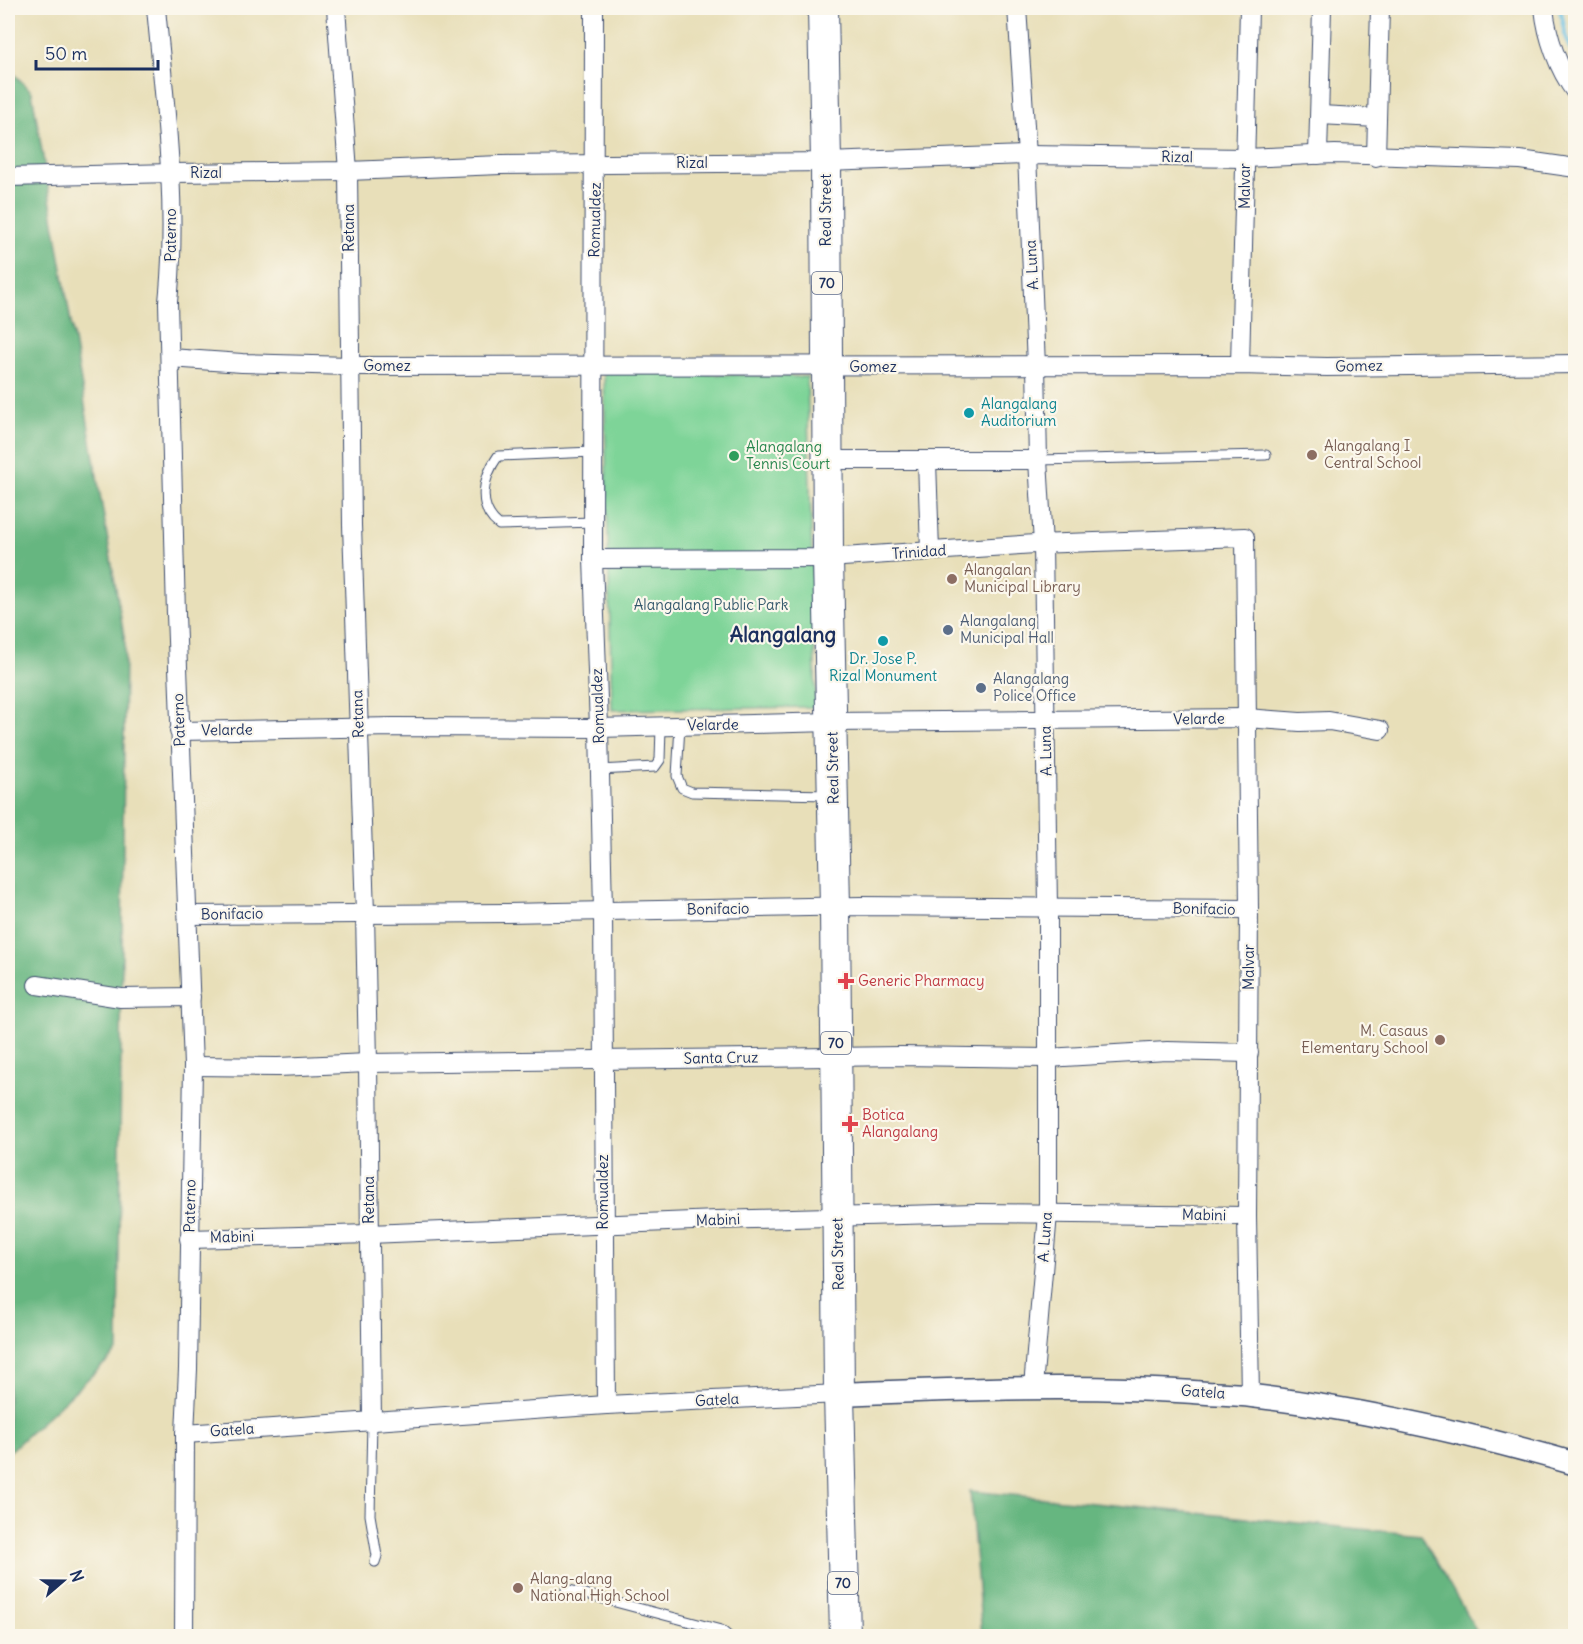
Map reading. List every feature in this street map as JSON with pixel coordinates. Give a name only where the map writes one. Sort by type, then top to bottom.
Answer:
[{"type":"highway","name":"Real Street","points":[[823,8],[828,558],[834,795],[839,1394],[845,1636]]},
{"type":"street","name":"Paterno","points":[[156,8],[172,173],[171,275],[168,302],[179,731],[191,997],[184,1636]]},
{"type":"street","name":"Retana","points":[[336,8],[348,171],[352,525],[368,1063],[372,1421]]},
{"type":"street","name":"Romualdez","points":[[594,8],[593,560],[603,911],[602,1060],[606,1405]]},
{"type":"street","name":"A. Luna","points":[[1017,8],[1026,155],[1043,544],[1048,907],[1048,1214],[1034,1387]]},
{"type":"street","name":"Malvar","points":[[1240,365],[1249,8]]},
{"type":"street","points":[[1318,155],[1322,8]]},
{"type":"street","points":[[1376,157],[1380,8]]},
{"type":"street","points":[[1544,8],[1546,28],[1566,81],[1575,93]]},
{"type":"street","points":[[1320,116],[1377,118]]},
{"type":"street","name":"Rizal","points":[[8,177],[348,171],[501,165],[826,162],[1026,155],[1245,158],[1318,155],[1520,160],[1575,168]]},
{"type":"street","name":"Gomez","points":[[170,358],[350,366],[593,364],[827,367],[1240,365],[1327,367],[1575,364]]},
{"type":"street","points":[[828,460],[1038,460]]},
{"type":"street","points":[[927,461],[930,551]]},
{"type":"street","name":"Malvar","points":[[1245,537],[1249,1053],[1247,1216],[1250,1396]]},
{"type":"street","name":"Trinidad","points":[[593,560],[828,558],[1043,544],[1245,537]]},
{"type":"street","name":"Velarde","points":[[179,731],[599,728],[832,722],[1246,718],[1329,722],[1380,730]]},
{"type":"street","name":"Bonifacio","points":[[188,915],[835,907],[1248,909]]},
{"type":"street","points":[[37,985],[121,998],[191,997]]},
{"type":"street","name":"Santa Cruz","points":[[192,1066],[278,1067],[368,1063],[901,1056],[1047,1058],[1167,1052],[1249,1053]]},
{"type":"street","name":"Mabini","points":[[189,1239],[976,1213],[1247,1216]]},
{"type":"street","name":"Gatela","points":[[185,1434],[606,1405],[839,1394],[1034,1387],[1153,1389],[1250,1396],[1379,1415],[1494,1440],[1575,1464]]},
{"type":"lane","points":[[593,452],[498,456],[489,468],[484,493],[486,510],[499,525],[593,522]]},
{"type":"lane","points":[[1038,460],[1266,455]]},
{"type":"lane","points":[[680,726],[677,776],[682,788],[692,792],[834,795]]},
{"type":"lane","points":[[599,771],[655,767],[660,760],[661,727]]},
{"type":"lane","points":[[372,1421],[370,1515],[377,1556],[375,1562]]},
{"type":"lane","points":[[566,1590],[721,1630],[728,1636]]},
{"type":"green space","points":[[8,68],[32,92],[125,642],[118,1351],[8,1453]]},
{"type":"green space","name":"Alangalang Public Park","points":[[604,371],[807,377],[816,707],[612,710]]},
{"type":"green space","points":[[970,1491],[1421,1535],[1479,1636],[982,1636]]},
{"type":"waterway","points":[[1560,8],[1566,38],[1576,62]]},
{"type":"place","name":"Alangalang Auditorium","points":[[969,413]]},
{"type":"place","name":"Alangalang I Central School","points":[[1312,455]]},
{"type":"place","name":"Alangalang Tennis Court","points":[[734,456]]},
{"type":"place","name":"Alangalan Municipal Library","points":[[952,579]]},
{"type":"place","name":"Alangalang Municipal Hall","points":[[948,630]]},
{"type":"place","name":"Dr. Jose P. Rizal Monument","points":[[883,641]]},
{"type":"place","name":"Alangalang Police Office","points":[[981,688]]},
{"type":"place","name":"Generic Pharmacy","points":[[846,981]]},
{"type":"place","name":"M. Casaus Elementary School","points":[[1440,1040]]},
{"type":"place","name":"Botica Alangalang","points":[[850,1124]]},
{"type":"place","name":"Alang-alang National High School","points":[[518,1588]]},
{"type":"district","name":"Alangalang","points":[[783,635]]}]
